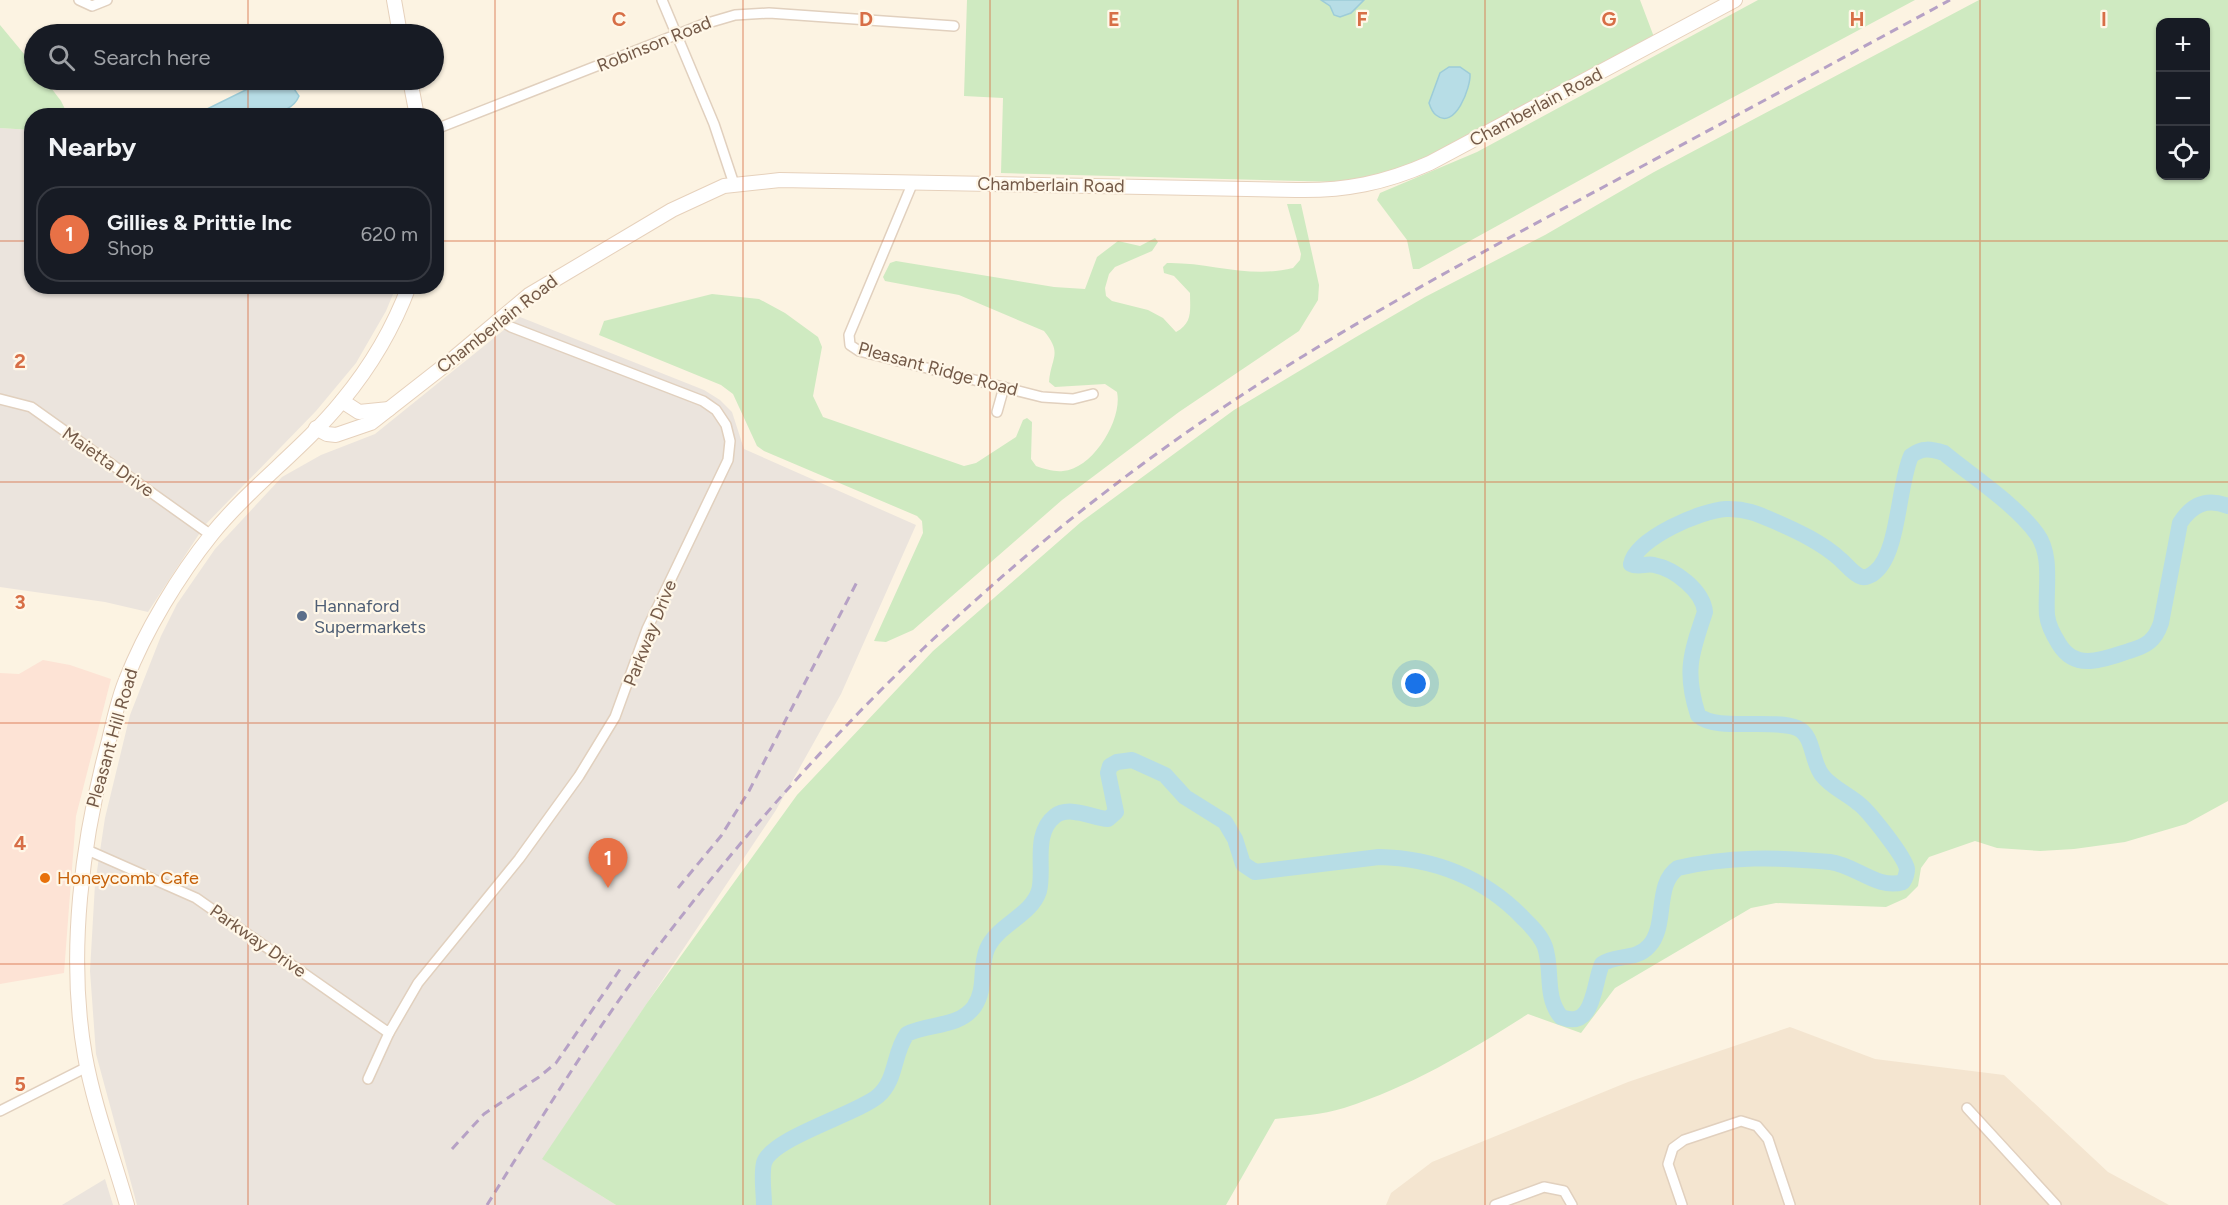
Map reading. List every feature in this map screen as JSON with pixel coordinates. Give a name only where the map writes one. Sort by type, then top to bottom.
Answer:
[{"type":"street","points":[[79,0],[92,6],[107,0]]},
{"type":"street","points":[[394,0],[398,24]]},
{"type":"street","points":[[662,0],[714,124],[734,184]]},
{"type":"street","name":"Chamberlain Road","points":[[316,428],[331,435],[345,433],[371,423],[529,295],[592,255],[692,200],[734,184],[773,180],[1307,191],[1362,187],[1396,178],[1430,163],[1735,0]]},
{"type":"street","name":"Robinson Road","points":[[444,126],[718,19],[752,13],[954,26]]},
{"type":"street","points":[[412,90],[415,108]]},
{"type":"street","name":"Pleasant Ridge Road","points":[[913,182],[849,335],[850,345],[859,351],[1058,399],[1073,399],[1093,394]]},
{"type":"street","name":"Pleasant Hill Road","points":[[127,1205],[87,1067],[81,1030],[79,980],[85,849],[96,790],[127,676],[156,620],[211,535],[342,402],[381,348],[405,294]]},
{"type":"street","name":"Parkway Drive","points":[[368,1079],[400,1010],[429,969],[519,859],[608,732],[620,706],[647,629],[716,488],[730,450],[729,432],[722,417],[703,401],[498,320]]},
{"type":"street","points":[[997,412],[1004,387]]},
{"type":"street","name":"Maietta Drive","points":[[0,399],[31,407],[211,535]]},
{"type":"street","points":[[342,402],[359,412],[391,408]]},
{"type":"street","name":"Parkway Drive","points":[[85,849],[196,898],[389,1033]]},
{"type":"street","points":[[0,1111],[87,1067]]},
{"type":"street","points":[[1967,1108],[2056,1205]]},
{"type":"street","points":[[1682,1205],[1668,1164],[1673,1148],[1684,1140],[1741,1121],[1757,1126],[1768,1139],[1790,1205]]},
{"type":"street","points":[[1495,1205],[1544,1187],[1552,1187],[1564,1191],[1572,1205]]},
{"type":"shaded area","points":[[0,128],[24,130],[24,294],[393,294],[386,311],[356,363],[316,411],[205,525],[148,612],[105,602],[0,587]]},
{"type":"shaded area","points":[[520,317],[704,390],[720,400],[732,412],[744,449],[916,525],[841,694],[776,810],[543,1159],[616,1205],[137,1205],[96,1054],[90,971],[95,884],[105,818],[130,715],[161,636],[177,604],[215,549],[282,477],[321,455],[375,434]]},
{"type":"shaded area","points":[[43,660],[70,665],[111,679],[76,816],[64,973],[0,984],[0,673],[19,674]]},
{"type":"shaded area","points":[[1790,1027],[1875,1059],[2004,1075],[2108,1172],[2169,1205],[1386,1205],[1391,1193],[1432,1162],[1628,1082]]},
{"type":"shaded area","points":[[105,1179],[113,1205],[62,1205]]},
{"type":"green space","points":[[967,0],[1640,0],[1654,37],[1419,162],[1385,175],[1340,182],[1001,173],[1003,98],[964,96]]},
{"type":"green space","points":[[1758,0],[1915,0],[1640,147],[1419,269],[1413,269],[1407,240],[1377,200],[1380,193],[1477,152]]},
{"type":"green space","points":[[1979,0],[2228,0],[2228,801],[2186,824],[2125,842],[2040,851],[1997,848],[1975,841],[1929,857],[1921,868],[1918,886],[1906,898],[1886,907],[1776,903],[1751,908],[1615,988],[1581,1033],[1528,1014],[1462,1054],[1392,1090],[1336,1110],[1275,1119],[1226,1205],[616,1205],[542,1159],[647,1003],[797,795],[933,651],[1081,522],[1234,410],[1425,297],[1545,235],[1654,172]]},
{"type":"green space","points":[[0,25],[24,54],[24,90],[53,90],[64,108],[24,108],[24,130],[0,128]]},
{"type":"green space","points":[[1287,204],[1301,204],[1319,285],[1318,300],[1299,331],[1179,412],[1062,500],[913,630],[886,642],[874,641],[923,533],[922,521],[917,516],[764,451],[757,446],[733,394],[721,385],[599,335],[604,321],[712,294],[759,299],[785,313],[818,337],[822,347],[813,396],[823,417],[964,466],[976,463],[1016,437],[1023,420],[1027,418],[1032,422],[1031,459],[1036,466],[1063,471],[1085,462],[1104,441],[1115,415],[1118,403],[1117,392],[1105,384],[1055,387],[1049,382],[1054,356],[1053,345],[1044,331],[959,295],[885,281],[883,277],[890,263],[896,261],[1054,287],[1085,289],[1097,257],[1118,241],[1140,246],[1155,238],[1158,242],[1152,251],[1115,267],[1109,274],[1105,288],[1106,296],[1112,301],[1148,310],[1163,318],[1176,332],[1188,320],[1190,293],[1174,276],[1164,273],[1163,267],[1167,263],[1183,263],[1261,272],[1293,268],[1300,260],[1301,254]]},
{"type":"water","points":[[1321,0],[1364,0],[1351,13],[1340,17],[1334,15],[1330,6]]},
{"type":"water","points":[[1449,67],[1460,67],[1470,74],[1470,80],[1460,105],[1449,117],[1443,118],[1435,114],[1429,103],[1440,73]]},
{"type":"water","points":[[246,90],[295,90],[299,96],[287,108],[209,108]]},
{"type":"waterway","points":[[764,1205],[763,1168],[770,1154],[798,1136],[878,1096],[889,1082],[899,1049],[907,1034],[960,1019],[974,1007],[982,985],[983,963],[987,949],[998,933],[1029,907],[1039,891],[1041,842],[1048,823],[1055,816],[1067,812],[1108,819],[1116,812],[1108,773],[1110,766],[1117,762],[1132,760],[1165,775],[1185,797],[1225,822],[1235,839],[1243,864],[1255,872],[1379,857],[1419,861],[1439,866],[1475,881],[1508,904],[1538,935],[1547,956],[1552,1001],[1561,1017],[1572,1019],[1580,1017],[1587,1011],[1602,964],[1613,959],[1638,954],[1644,951],[1655,938],[1666,884],[1678,868],[1716,861],[1811,860],[1840,864],[1875,880],[1893,884],[1903,882],[1907,872],[1900,855],[1870,815],[1822,775],[1803,731],[1786,725],[1717,723],[1698,715],[1690,674],[1693,651],[1705,612],[1703,604],[1694,589],[1671,571],[1654,565],[1631,564],[1636,554],[1657,535],[1702,514],[1739,509],[1801,533],[1826,548],[1856,574],[1867,577],[1883,563],[1889,550],[1911,456],[1923,450],[1944,453],[2006,502],[2037,534],[2047,562],[2049,623],[2066,653],[2082,661],[2091,661],[2135,649],[2145,645],[2153,638],[2161,623],[2180,523],[2190,511],[2201,504],[2213,503],[2228,506]]},
{"type":"railway","points":[[487,1205],[621,997],[722,866],[776,802],[890,680],[1013,567],[1144,463],[1196,426],[1304,356],[1526,228],[1950,0]]},
{"type":"railway","points":[[678,888],[721,836],[749,791],[858,580]]},
{"type":"railway","points":[[452,1149],[484,1114],[556,1063],[621,968]]},
{"type":"place","name":"Hannaford Supermarkets","points":[[302,616]]},
{"type":"place","name":"Honeycomb Cafe","points":[[45,878]]},
{"type":"place","name":"Gillies & Prittie Inc","points":[[608,888]]}]
